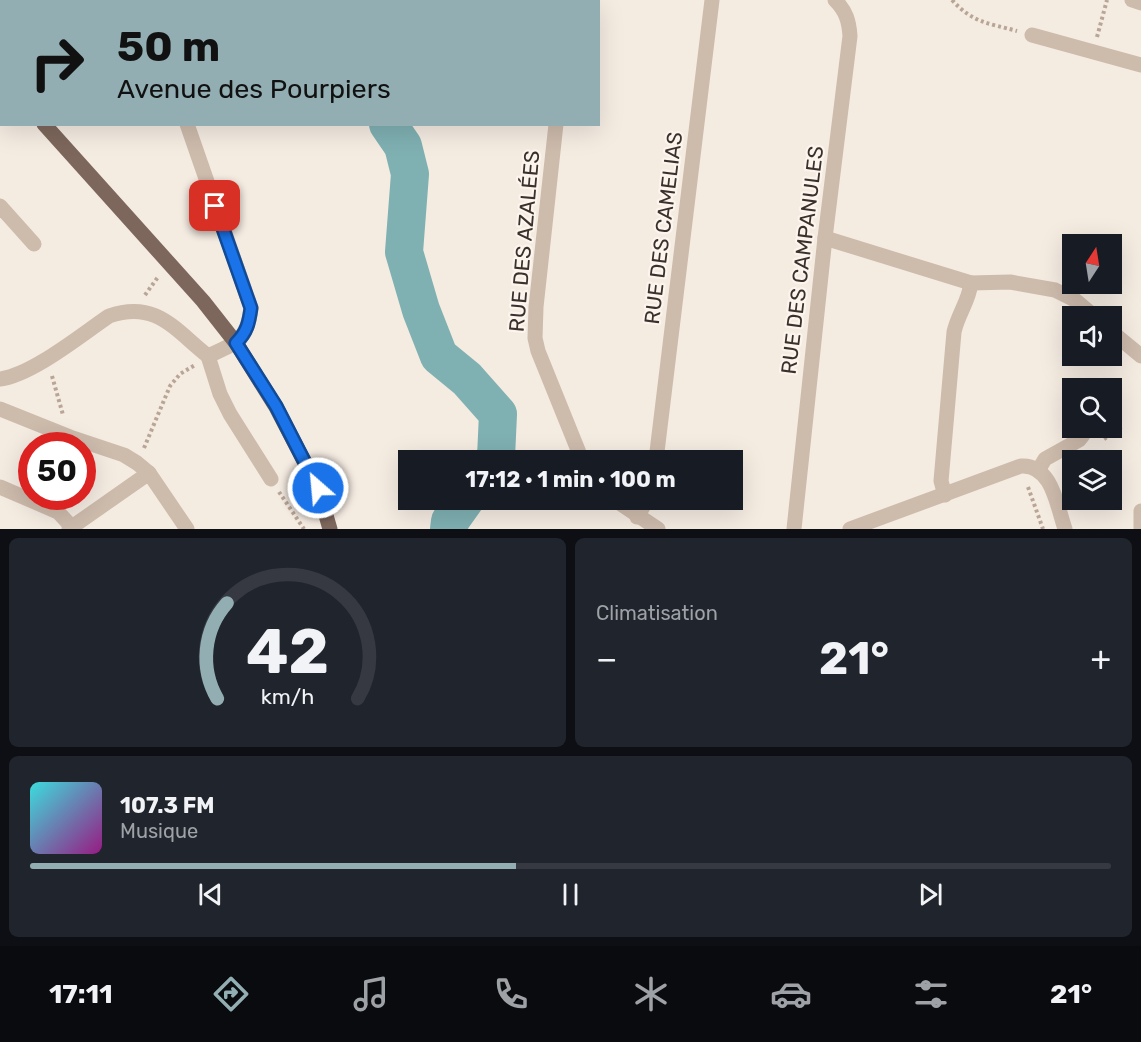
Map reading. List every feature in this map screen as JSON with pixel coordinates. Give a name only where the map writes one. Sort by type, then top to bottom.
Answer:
[{"type":"main road","points":[[46,126],[203,301],[236,343],[276,406],[318,488],[330,529]]},
{"type":"street","name":"RUE DES CAMELIAS","points":[[657,450],[712,0]]},
{"type":"street","name":"RUE DES CAMPANULES","points":[[794,529],[825,238],[850,36],[849,22],[845,12],[835,0]]},
{"type":"street","points":[[1132,0],[1141,3]]},
{"type":"street","points":[[1032,35],[1141,65]]},
{"type":"street","points":[[188,126],[251,308],[249,325],[243,336],[236,343],[208,356]]},
{"type":"street","name":"RUE DES AZALÉES","points":[[556,126],[536,307],[536,338],[538,351],[578,450]]},
{"type":"street","points":[[0,206],[34,244]]},
{"type":"street","points":[[825,238],[971,283],[1010,282],[1056,290],[1083,306]]},
{"type":"street","points":[[945,495],[941,481],[954,332],[957,319],[965,308],[971,283]]},
{"type":"street","points":[[0,379],[26,372],[109,316],[123,311],[146,311],[158,316],[208,356],[220,394],[230,414],[271,479]]},
{"type":"street","points":[[1122,340],[1141,356]]},
{"type":"street","points":[[0,409],[58,432]]},
{"type":"street","points":[[1038,469],[1045,459],[1081,438]]},
{"type":"street","points":[[96,446],[124,455],[143,468],[187,529]]},
{"type":"street","points":[[850,529],[1021,466],[1038,469],[1047,478],[1065,529]]},
{"type":"street","points":[[0,487],[58,512],[70,528],[143,468]]},
{"type":"street","points":[[628,510],[658,529]]},
{"type":"street","points":[[637,517],[641,510]]},
{"type":"street","points":[[1141,511],[1141,529]]},
{"type":"path","points":[[952,0],[964,14],[973,19],[1032,35]]},
{"type":"path","points":[[1093,51],[1107,0]]},
{"type":"path","points":[[143,468],[170,386],[180,374],[208,356]]},
{"type":"path","points":[[46,358],[68,432]]},
{"type":"path","points":[[1104,439],[1123,426]]},
{"type":"path","points":[[1021,466],[1043,529]]},
{"type":"path","points":[[271,479],[304,529]]},
{"type":"waterway","points":[[389,126],[403,146],[410,174],[404,252],[421,310],[439,356],[467,379],[498,414],[496,450]]},
{"type":"waterway","points":[[449,529],[450,521],[458,510]]},
{"type":"route","points":[[215,206],[251,308],[249,325],[236,343],[276,406],[318,488]]}]
